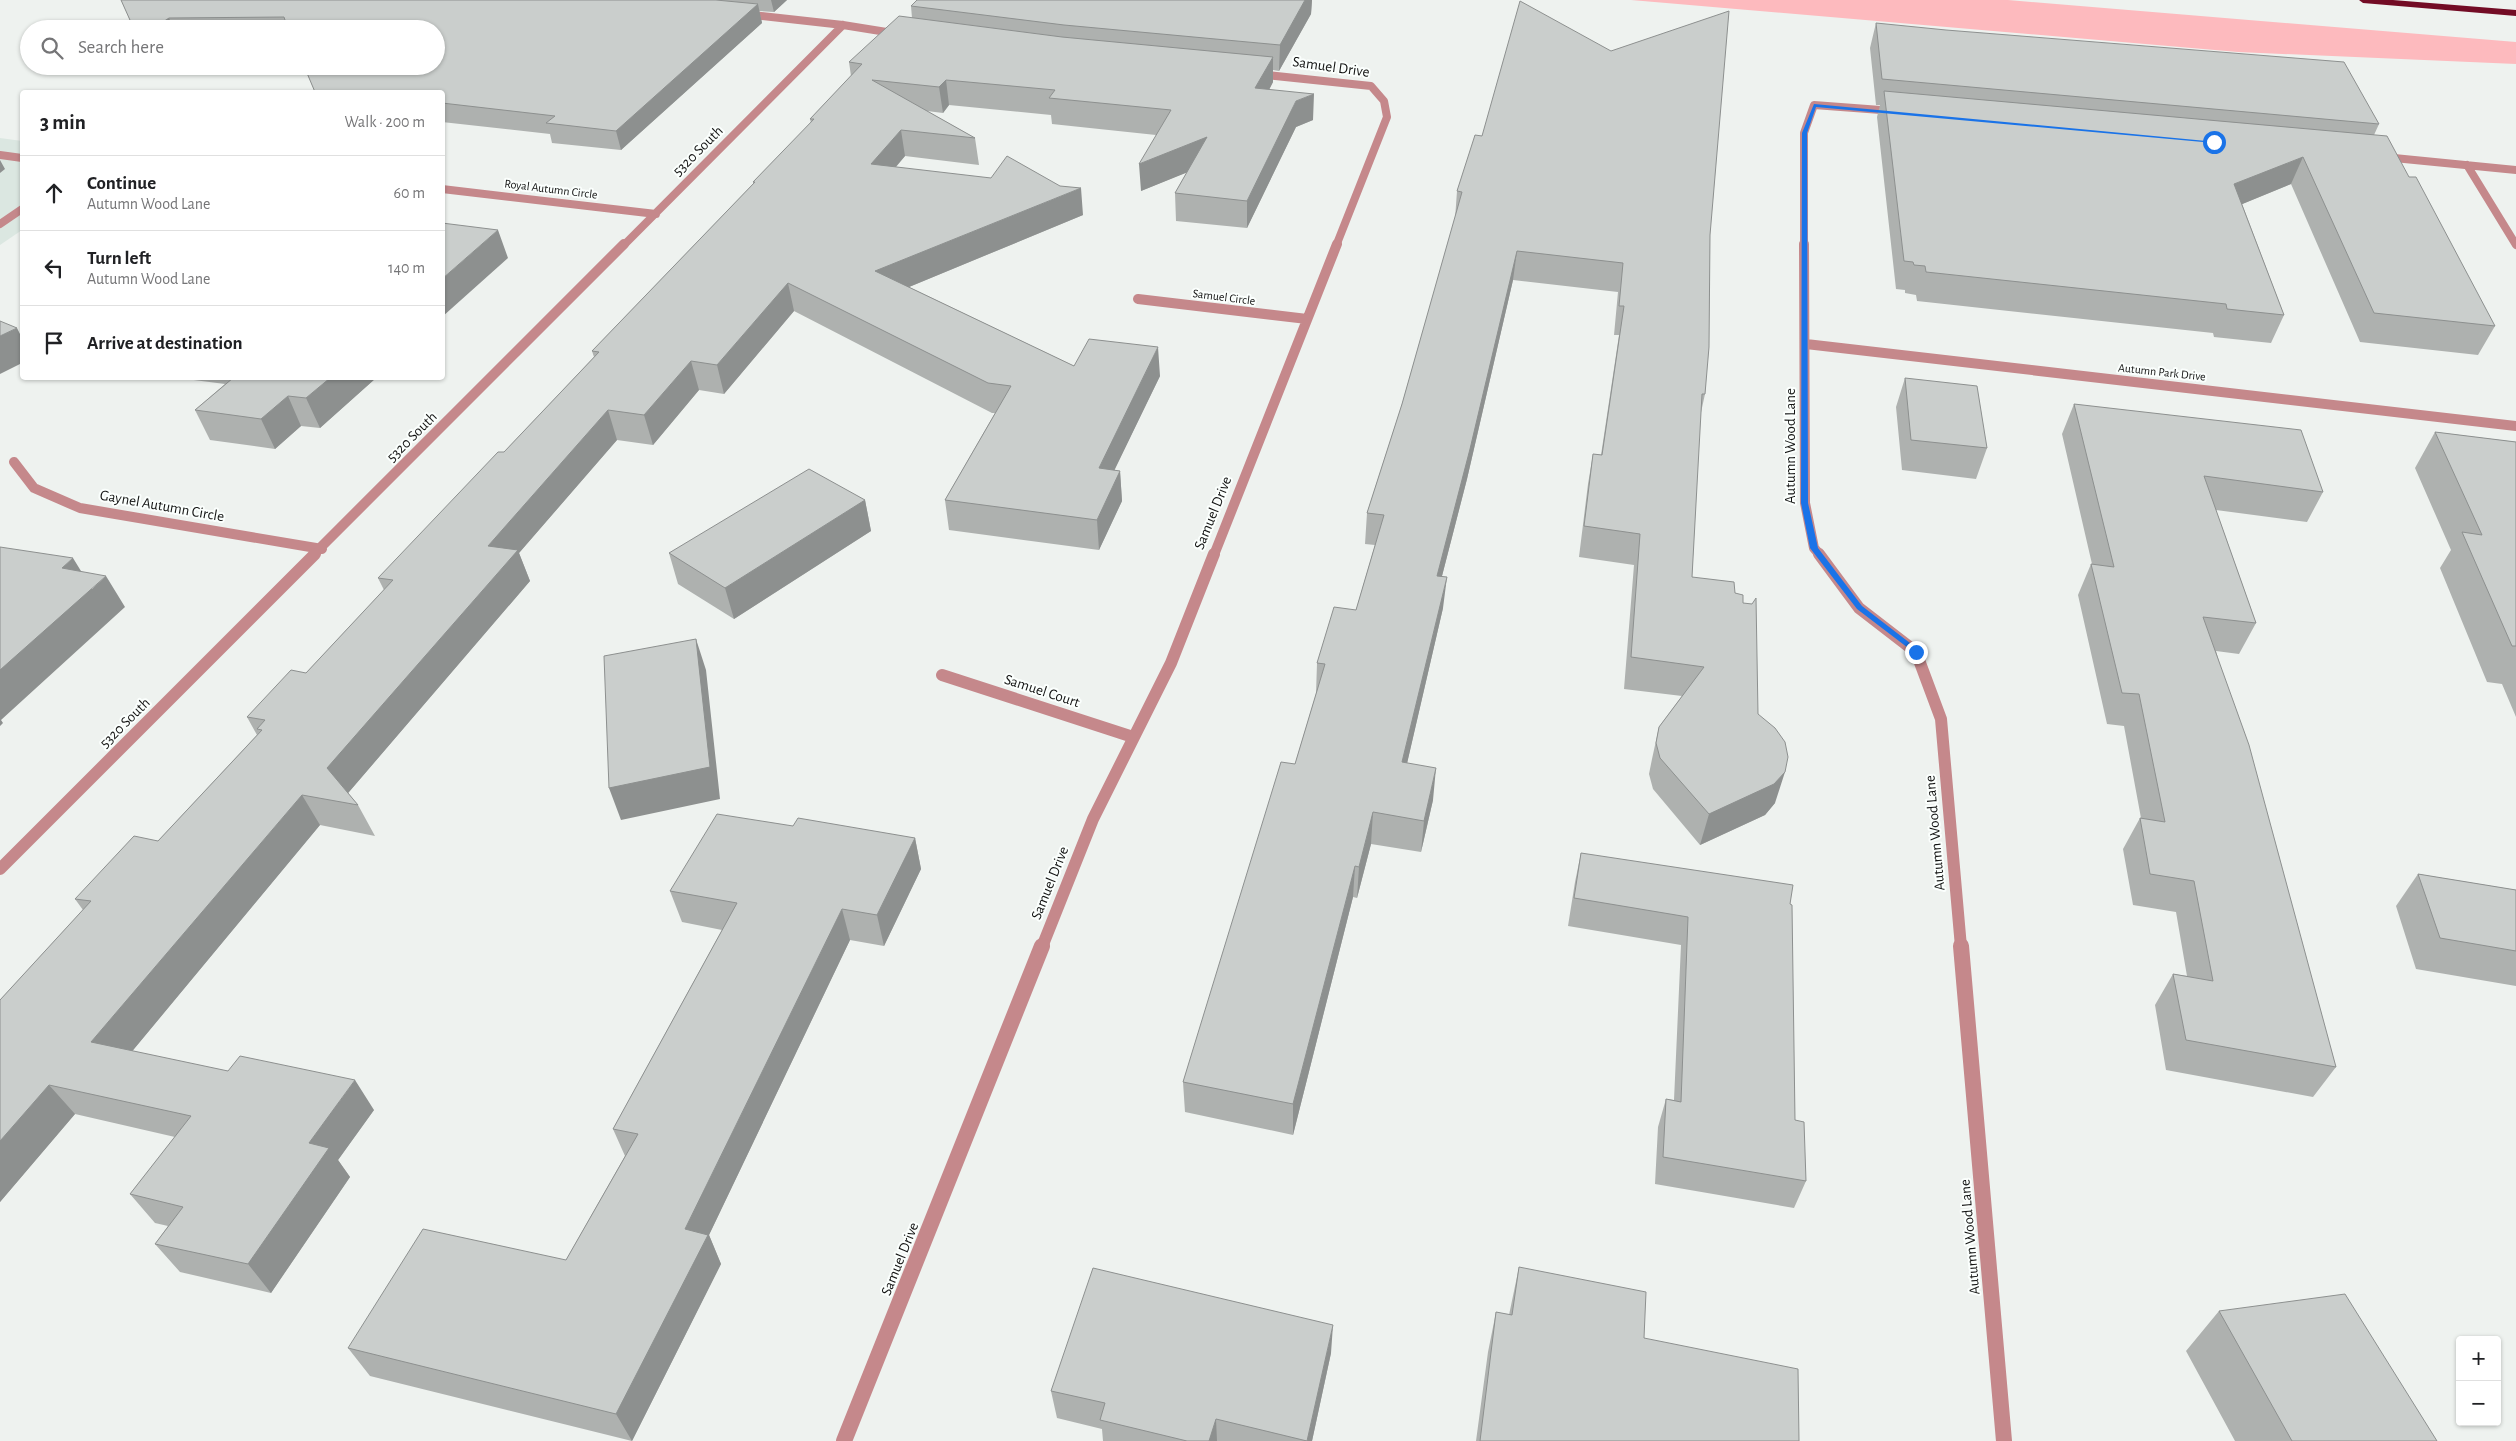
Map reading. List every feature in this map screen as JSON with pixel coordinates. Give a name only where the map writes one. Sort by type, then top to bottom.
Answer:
[{"type":"highway","points":[[2363,0],[2516,13]]},
{"type":"street","points":[[732,13],[843,25],[904,35]]},
{"type":"street","name":"5320 South","points":[[0,869],[322,549],[843,25]]},
{"type":"street","name":"Samuel Drive","points":[[844,1441],[1093,819],[1171,663],[1387,117],[1384,101],[1371,86],[1250,74]]},
{"type":"street","name":"Autumn Wood Lane","points":[[1906,112],[1814,105],[1804,133],[1805,503],[1814,548],[1859,608],[1916,652],[1941,719],[2004,1441]]},
{"type":"street","points":[[0,155],[20,158]]},
{"type":"street","points":[[2379,157],[2516,170]]},
{"type":"street","points":[[2467,165],[2516,245]]},
{"type":"street","name":"Royal Autumn Circle","points":[[445,189],[656,214]]},
{"type":"street","points":[[0,224],[20,210]]},
{"type":"street","name":"Samuel Circle","points":[[1138,299],[1307,319]]},
{"type":"street","name":"Autumn Park Drive","points":[[1806,344],[2516,426]]},
{"type":"street","name":"Gaynel Autumn Circle","points":[[14,462],[34,488],[80,508],[322,549]]},
{"type":"street","name":"Samuel Court","points":[[942,675],[1133,737]]},
{"type":"shaded area","points":[[1631,0],[2008,0],[2516,42],[2516,64],[2238,52]]},
{"type":"shaded area","points":[[0,138],[20,141],[20,231],[0,245]]},
{"type":"building","points":[[121,0],[716,0],[758,4],[616,131],[546,123],[555,116],[445,103],[445,90],[314,90],[308,75],[445,75],[445,20],[285,20],[284,17],[130,20]]},
{"type":"building","points":[[917,0],[1305,0],[1280,45],[1064,25],[911,6]]},
{"type":"building","points":[[1520,1],[1611,51],[1729,11],[1710,235],[1709,347],[1705,394],[1702,394],[1692,577],[1734,582],[1735,593],[1743,595],[1743,603],[1752,604],[1756,598],[1758,714],[1775,728],[1785,742],[1788,757],[1785,772],[1774,784],[1709,814],[1660,758],[1656,743],[1659,727],[1704,667],[1631,657],[1640,534],[1584,526],[1593,454],[1602,455],[1624,306],[1619,306],[1623,263],[1517,251],[1470,449],[1437,576],[1447,577],[1402,762],[1436,768],[1424,821],[1373,812],[1359,867],[1355,866],[1293,1104],[1183,1082],[1281,762],[1295,764],[1325,664],[1317,663],[1334,607],[1356,610],[1384,515],[1367,513],[1402,404],[1462,192],[1457,191],[1475,135],[1482,136]]},
{"type":"building","points":[[899,16],[1062,37],[1273,57],[1255,88],[1314,94],[1296,101],[1247,201],[1175,193],[1207,137],[1139,164],[1171,110],[1049,98],[1055,90],[946,80],[939,87],[872,80],[975,138],[901,130],[871,164],[991,178],[1007,156],[1060,186],[1081,188],[875,271],[1074,366],[1089,339],[1158,347],[1099,468],[1120,471],[1097,520],[945,500],[1011,386],[988,383],[788,283],[717,365],[691,361],[644,415],[608,410],[488,546],[518,550],[327,768],[358,805],[302,795],[91,1042],[228,1071],[240,1056],[355,1080],[309,1143],[329,1148],[248,1264],[155,1244],[183,1207],[130,1194],[191,1116],[49,1085],[0,1141],[0,1000],[91,901],[75,899],[134,836],[158,841],[262,730],[257,729],[265,720],[247,717],[291,670],[306,673],[393,580],[378,578],[498,452],[504,452],[599,352],[592,351],[814,119],[810,119],[862,64],[849,62]]},
{"type":"building","points":[[1876,23],[2344,62],[2379,124],[1882,79]]},
{"type":"building","points":[[1884,91],[2387,136],[2409,177],[2416,177],[2495,326],[2374,313],[2303,157],[2234,184],[2284,315],[2227,309],[2226,304],[1926,272],[1925,266],[1914,265],[1913,262],[1904,261]]},
{"type":"building","points":[[445,223],[498,230],[445,276]]},
{"type":"building","points":[[0,321],[17,328],[0,336]]},
{"type":"building","points":[[1905,378],[1977,386],[1987,448],[1911,440]]},
{"type":"building","points":[[231,380],[328,380],[306,398],[288,396],[261,419],[195,410]]},
{"type":"building","points":[[2074,404],[2301,430],[2323,492],[2204,476],[2256,623],[2203,617],[2249,745],[2336,1067],[2186,1040],[2173,974],[2213,981],[2194,881],[2150,874],[2140,818],[2165,822],[2139,694],[2122,693],[2091,564],[2114,567]]},
{"type":"building","points":[[2435,432],[2516,442],[2516,646],[2512,646],[2462,532],[2482,535]]},
{"type":"building","points":[[809,469],[865,500],[725,588],[669,553]]},
{"type":"building","points":[[0,547],[73,558],[62,568],[106,576],[0,670]]},
{"type":"building","points":[[696,639],[710,767],[609,788],[604,656]]},
{"type":"building","points":[[717,814],[793,826],[798,818],[915,838],[877,915],[842,909],[685,1229],[708,1235],[616,1414],[348,1348],[423,1229],[566,1260],[638,1134],[613,1129],[737,903],[670,891]]},
{"type":"building","points":[[1581,853],[1793,885],[1790,904],[1792,905],[1795,1120],[1804,1122],[1806,1181],[1663,1157],[1666,1099],[1681,1102],[1688,917],[1574,898]]},
{"type":"building","points":[[2418,874],[2516,890],[2516,951],[2440,938]]},
{"type":"building","points":[[1519,1267],[1646,1292],[1644,1338],[1798,1369],[1799,1441],[1480,1441],[1496,1312],[1512,1315]]},
{"type":"building","points":[[1093,1268],[1333,1325],[1307,1441],[1216,1419],[1209,1441],[1187,1441],[1100,1420],[1105,1403],[1051,1391]]},
{"type":"building","points":[[2345,1294],[2437,1441],[2292,1441],[2219,1311]]},
{"type":"route","points":[[1916,652],[1859,608],[1814,548],[1805,503],[1804,133],[1814,105],[2214,142]]}]
